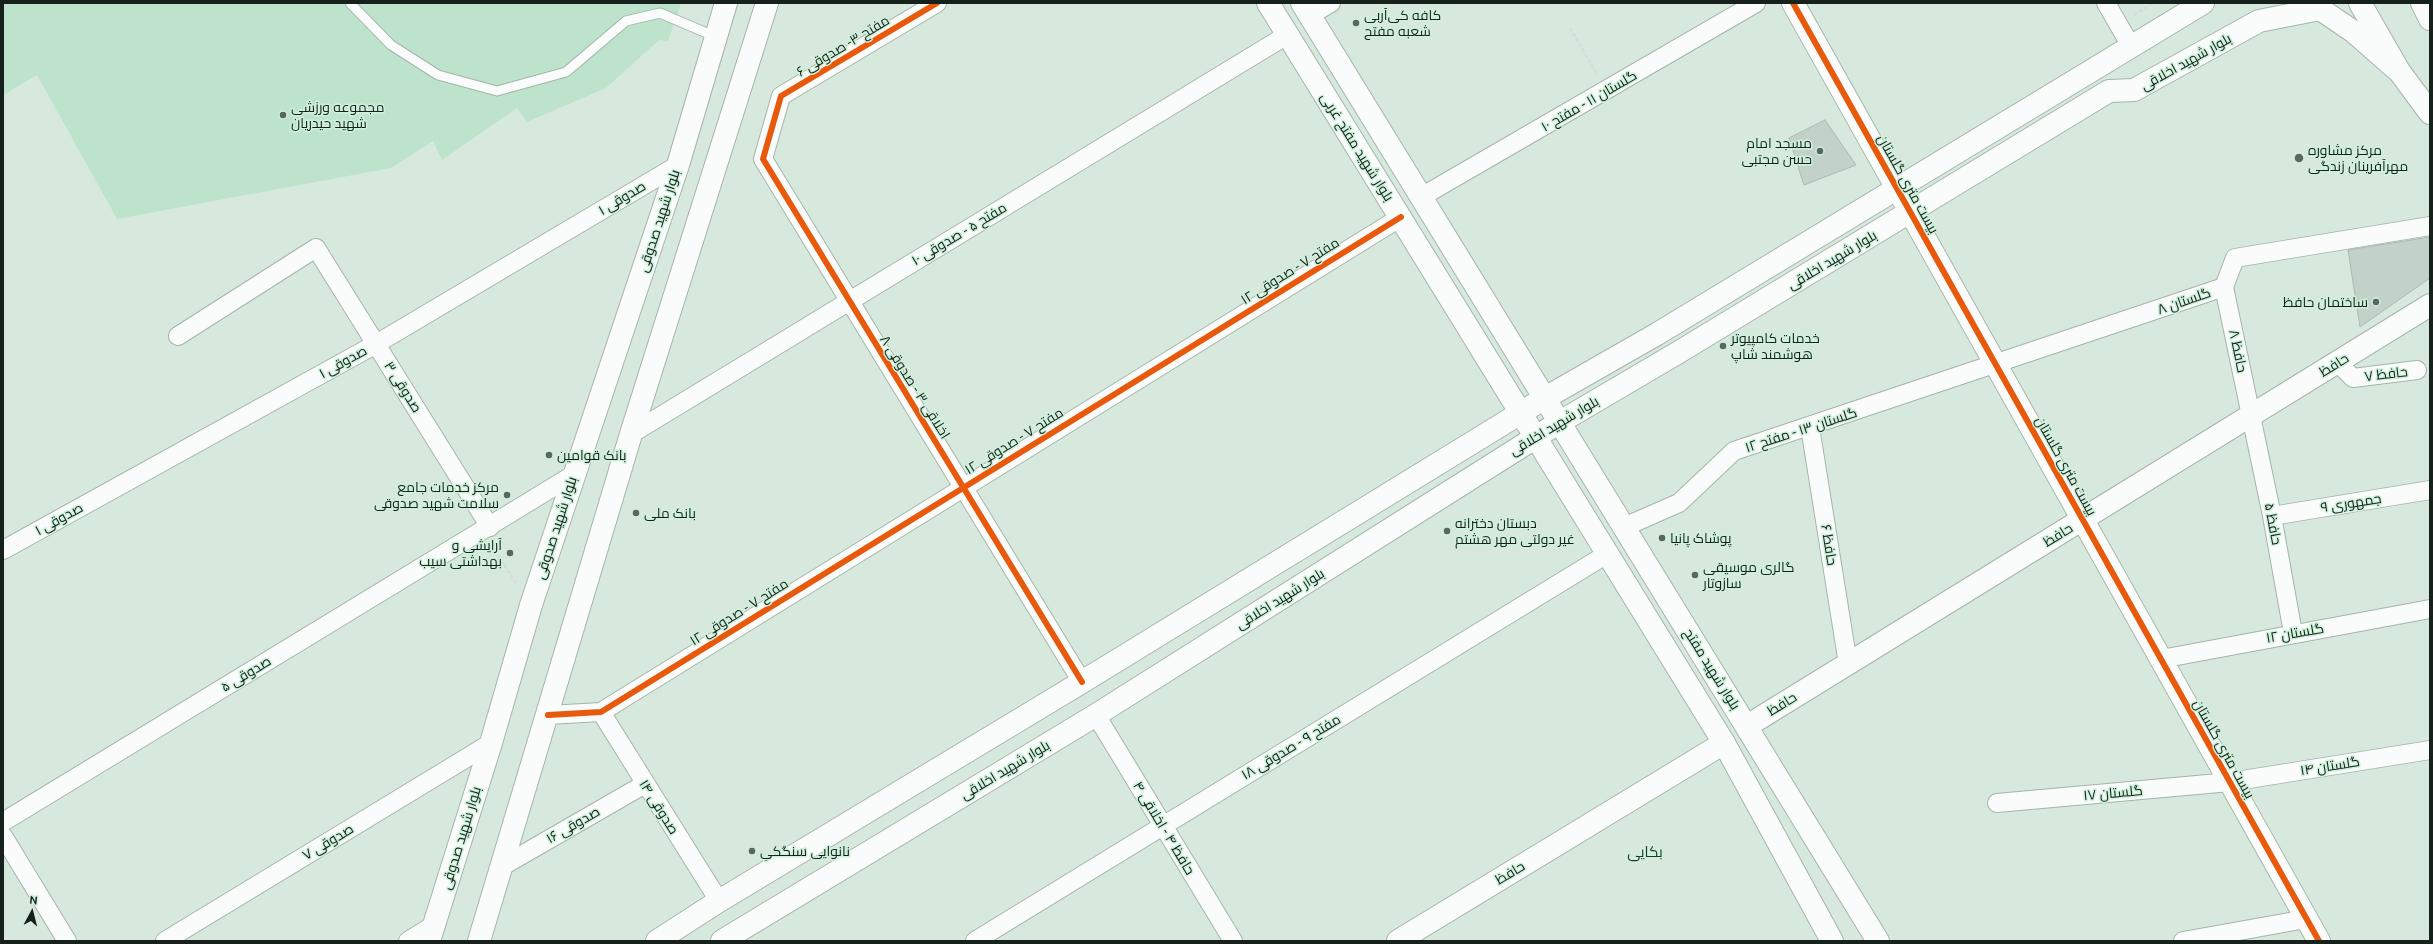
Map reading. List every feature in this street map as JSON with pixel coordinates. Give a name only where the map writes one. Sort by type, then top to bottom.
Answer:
[{"type":"main road","name":"بلوار شهید صدوقی","points":[[432,933],[491,742],[531,605],[678,165],[726,3]]},
{"type":"main road","points":[[479,941],[631,434],[767,3]]},
{"type":"main road","name":"بلوار شهید مفتح غربی","points":[[1268,3],[1522,414]]},
{"type":"main road","name":"بیست متری گلستان","points":[[1792,3],[2319,941]]},
{"type":"main road","name":"بلوار شهید اخلاقی","points":[[657,941],[719,901],[1082,682],[1522,414],[1545,398],[1657,334],[1896,188],[2132,48],[2203,3]]},
{"type":"main road","points":[[2360,3],[2398,71],[2430,113]]},
{"type":"main road","points":[[2422,3],[2430,19]]},
{"type":"main road","name":"بلوار شهید مفتح غربی","points":[[1306,9],[1545,398]]},
{"type":"main road","name":"بلوار شهید اخلاقی","points":[[728,940],[1096,715],[1536,436],[1910,213],[2109,92],[2134,90],[2259,21],[2320,9],[2354,32],[2398,71]]},
{"type":"main road","name":"حافظ","points":[[1747,726],[2430,305]]},
{"type":"main road","points":[[1500,378],[1510,376],[1524,364]]},
{"type":"main road","name":"بلوار شهید مفتح","points":[[1545,398],[1878,941]]},
{"type":"main road","name":"بلوار شهید مفتح","points":[[1522,414],[1724,743],[1830,940]]},
{"type":"main road","points":[[1558,472],[1562,462],[1569,457],[1580,456]]},
{"type":"main road","name":"حافظ","points":[[1398,941],[1724,743]]},
{"type":"street","name":"مفتح ۳- صدوقی ۶","points":[[781,96],[938,3]]},
{"type":"street","points":[[1306,9],[1330,3]]},
{"type":"street","name":"گلستان ۱۱ - مفتح ۱۰","points":[[1421,197],[1607,91],[1756,3]]},
{"type":"street","points":[[2106,3],[2132,48]]},
{"type":"street","name":"مفتح ۵ - صدوقی ۱۰","points":[[631,434],[1287,35]]},
{"type":"street","name":"اخلاقی ۳ - صدوقی ۸","points":[[781,96],[763,159],[848,302],[1082,682]]},
{"type":"street","name":"صدوقی ۱","points":[[3,550],[376,344],[678,165]]},
{"type":"street","name":"مفتح ۷ - صدوقی ۱۲","points":[[601,712],[962,487],[1401,217]]},
{"type":"street","name":"گلستان ۸","points":[[1996,365],[2224,288],[2235,258],[2430,226]]},
{"type":"street","name":"صدوقی ۳","points":[[178,336],[316,248],[376,344],[486,529]]},
{"type":"street","name":"حافظ ۸","points":[[2224,288],[2251,416]]},
{"type":"street","name":"حافظ ۷","points":[[2337,362],[2353,378],[2417,370]]},
{"type":"street","name":"گلستان ۱۳ - مفتح ۱۲","points":[[1624,527],[1679,503],[1734,451],[1996,365]]},
{"type":"street","name":"حافظ ۵","points":[[2251,416],[2272,516],[2293,633]]},
{"type":"street","name":"حافظ ۶","points":[[1810,427],[1848,664]]},
{"type":"street","name":"صدوقی ۵","points":[[3,822],[574,475]]},
{"type":"street","name":"جمهوری ۹","points":[[2272,516],[2430,490]]},
{"type":"street","name":"مفتح ۹ - صدوقی ۱۸","points":[[975,941],[1607,554]]},
{"type":"street","name":"گلستان ۱۲","points":[[2160,659],[2293,633],[2430,610]]},
{"type":"street","points":[[548,715],[601,712]]},
{"type":"street","name":"صدوقی ۱۴","points":[[601,712],[719,901]]},
{"type":"street","name":"حافظ ۴ - اخلاقی ۴","points":[[1096,715],[1233,941]]},
{"type":"street","name":"صدوقی ۷","points":[[165,941],[491,742]]},
{"type":"street","name":"گلستان ۱۴","points":[[2230,782],[2430,750]]},
{"type":"street","name":"گلستان ۱۷","points":[[1996,803],[2230,782]]},
{"type":"street","name":"صدوقی ۱۶","points":[[501,867],[645,784]]},
{"type":"street","points":[[3,836],[67,941]]},
{"type":"street","points":[[2183,941],[2306,919]]},
{"type":"street","points":[[408,941],[432,933]]},
{"type":"lane","points":[[350,3],[391,45],[438,75],[497,91],[566,72],[626,21],[660,12],[716,37]]},
{"type":"lane","points":[[660,12],[662,3]]},
{"type":"path","points":[[2118,24],[2153,3]]},
{"type":"path","points":[[1570,28],[1607,91]]},
{"type":"path","points":[[486,529],[531,605]]},
{"type":"green space","name":"مجموعه ورزشی شهید حیدریان","points":[[3,3],[681,3],[668,41],[659,40],[606,88],[527,122],[517,108],[442,160],[433,141],[391,168],[117,219],[37,75],[3,95]]},
{"type":"building","name":"مسجد امام حسن مجتبی","points":[[1825,120],[1856,165],[1804,185],[1789,138]]},
{"type":"building","name":"ساختمان حافظ","points":[[2430,237],[2430,278],[2360,327],[2348,250]]},
{"type":"cycle path","points":[[937,3],[781,96],[763,159],[1082,682]]},
{"type":"cycle path","points":[[1793,3],[2319,941]]},
{"type":"cycle path","points":[[548,715],[601,712],[1401,217]]},
{"type":"place","name":"کافه کی‌آربی شعبه مفتح","points":[[1356,23]]},
{"type":"place","name":"مجموعه ورزشی شهید حیدریان","points":[[283,115]]},
{"type":"place","name":"مسجد امام حسن مجتبی","points":[[1820,151]]},
{"type":"place","name":"مرکز مشاوره مهرآفرینان زندگی","points":[[2299,158]]},
{"type":"place","name":"ساختمان حافظ","points":[[2376,302]]},
{"type":"place","name":"خدمات کامپیوتر هوشمند شاپ","points":[[1723,346]]},
{"type":"place","name":"بانک قوامین","points":[[549,455]]},
{"type":"place","name":"مرکز خدمات جامع سلامت شهید صدوقی","points":[[507,495]]},
{"type":"place","name":"بانک ملی","points":[[636,513]]},
{"type":"place","name":"دبستان دخترانه غیر دولتی مهر هشتم","points":[[1447,531]]},
{"type":"place","name":"پوشاک پانیا","points":[[1662,538]]},
{"type":"place","name":"آرایشی و بهداشتی سیب","points":[[510,553]]},
{"type":"place","name":"گالری موسیقی سازوتار","points":[[1695,575]]},
{"type":"place","name":"نانوایی سنگکیِ","points":[[752,851]]},
{"type":"district","name":"بکایی","points":[[1645,852]]}]
